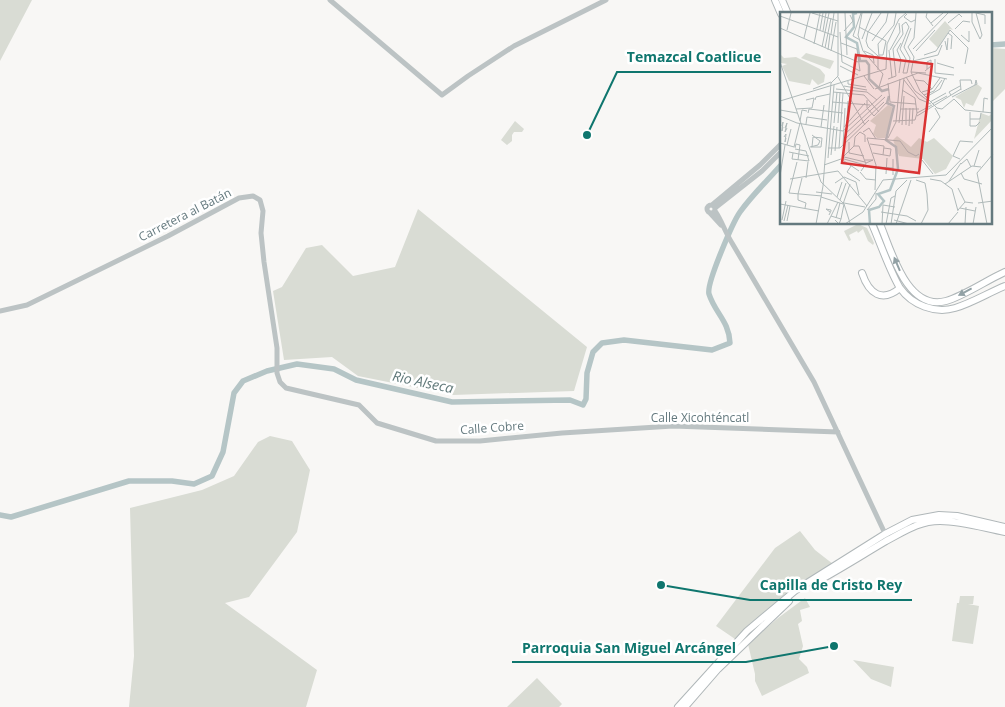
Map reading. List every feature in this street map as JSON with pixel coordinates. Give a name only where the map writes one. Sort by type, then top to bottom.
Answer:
[{"type":"main road","points":[[775,0],[780,12]]},
{"type":"main road","points":[[782,0],[787,12]]},
{"type":"main road","points":[[872,225],[900,288],[920,305],[942,310],[961,306],[1005,286]]},
{"type":"main road","points":[[880,225],[907,285],[917,295],[927,301],[946,301],[1005,272]]},
{"type":"main road","points":[[862,273],[869,288],[879,295],[889,295],[900,288]]},
{"type":"main road","points":[[684,707],[718,669],[797,593],[912,520],[939,515],[957,516],[1005,527]]},
{"type":"main road","points":[[678,707],[747,630],[796,590],[887,537],[916,525],[941,521],[1005,532]]},
{"type":"street","points":[[330,0],[442,95],[514,46],[606,0]]},
{"type":"street","points":[[713,209],[780,145]]},
{"type":"street","points":[[713,209],[762,171],[780,153]]},
{"type":"street","name":"Carretera al Batán","points":[[0,311],[27,305],[168,236],[239,198],[253,196],[260,200],[263,211],[261,233],[266,280],[277,348],[278,374],[280,382],[286,388]]},
{"type":"street","points":[[713,209],[814,382],[887,537]]},
{"type":"street","name":"Calle Cobre","points":[[286,388],[359,405],[377,423],[436,441],[480,441],[562,433]]},
{"type":"street","name":"Calle Xicohténcatl","points":[[562,433],[674,426],[838,432]]},
{"type":"shaded area","points":[[0,0],[32,0],[0,61]]},
{"type":"shaded area","points":[[992,48],[1005,49],[1005,89],[992,102]]},
{"type":"shaded area","points":[[515,121],[524,129],[522,132],[514,132],[512,141],[507,145],[501,140]]},
{"type":"shaded area","points":[[418,209],[587,347],[574,391],[453,395],[358,376],[332,357],[284,360],[273,291],[282,287],[306,248],[322,245],[353,276],[395,267]]},
{"type":"shaded area","points":[[860,225],[867,228],[874,243],[873,245],[868,241],[863,229],[858,233],[857,231],[849,235],[851,240],[849,241],[844,231]]},
{"type":"shaded area","points":[[270,436],[292,441],[310,470],[297,532],[249,597],[225,603],[317,670],[306,707],[129,707],[134,656],[130,508],[202,490],[234,476],[258,442]]},
{"type":"shaded area","points":[[800,531],[815,550],[833,564],[784,595],[735,639],[716,626],[775,548]]},
{"type":"shaded area","points":[[960,596],[974,596],[973,604],[968,604],[979,606],[973,644],[952,641],[957,603],[959,603]]},
{"type":"shaded area","points":[[805,598],[810,607],[800,610],[802,621],[798,624],[803,646],[799,659],[807,667],[809,673],[762,696],[755,681],[748,644]]},
{"type":"shaded area","points":[[853,660],[894,667],[891,687],[871,679]]},
{"type":"shaded area","points":[[537,678],[562,704],[559,707],[507,707]]},
{"type":"waterway","name":"Rio Alseca","points":[[992,45],[1005,44]]},
{"type":"waterway","name":"Rio Alseca","points":[[0,515],[11,517],[129,481],[172,481],[194,484],[212,476],[223,452],[234,393],[243,381],[267,371],[297,364],[334,369],[356,380],[452,402],[570,400],[583,405],[586,399],[587,373],[593,352],[602,343],[624,340],[712,350],[730,343],[727,329],[712,301],[709,288],[726,240],[740,212],[780,166]]},
{"type":"place","name":"Temazcal Coatlicue","points":[[587,135]]},
{"type":"place","name":"Capilla de Cristo Rey","points":[[661,585]]},
{"type":"place","name":"Parroquia San Miguel Arcángel","points":[[834,646]]}]
